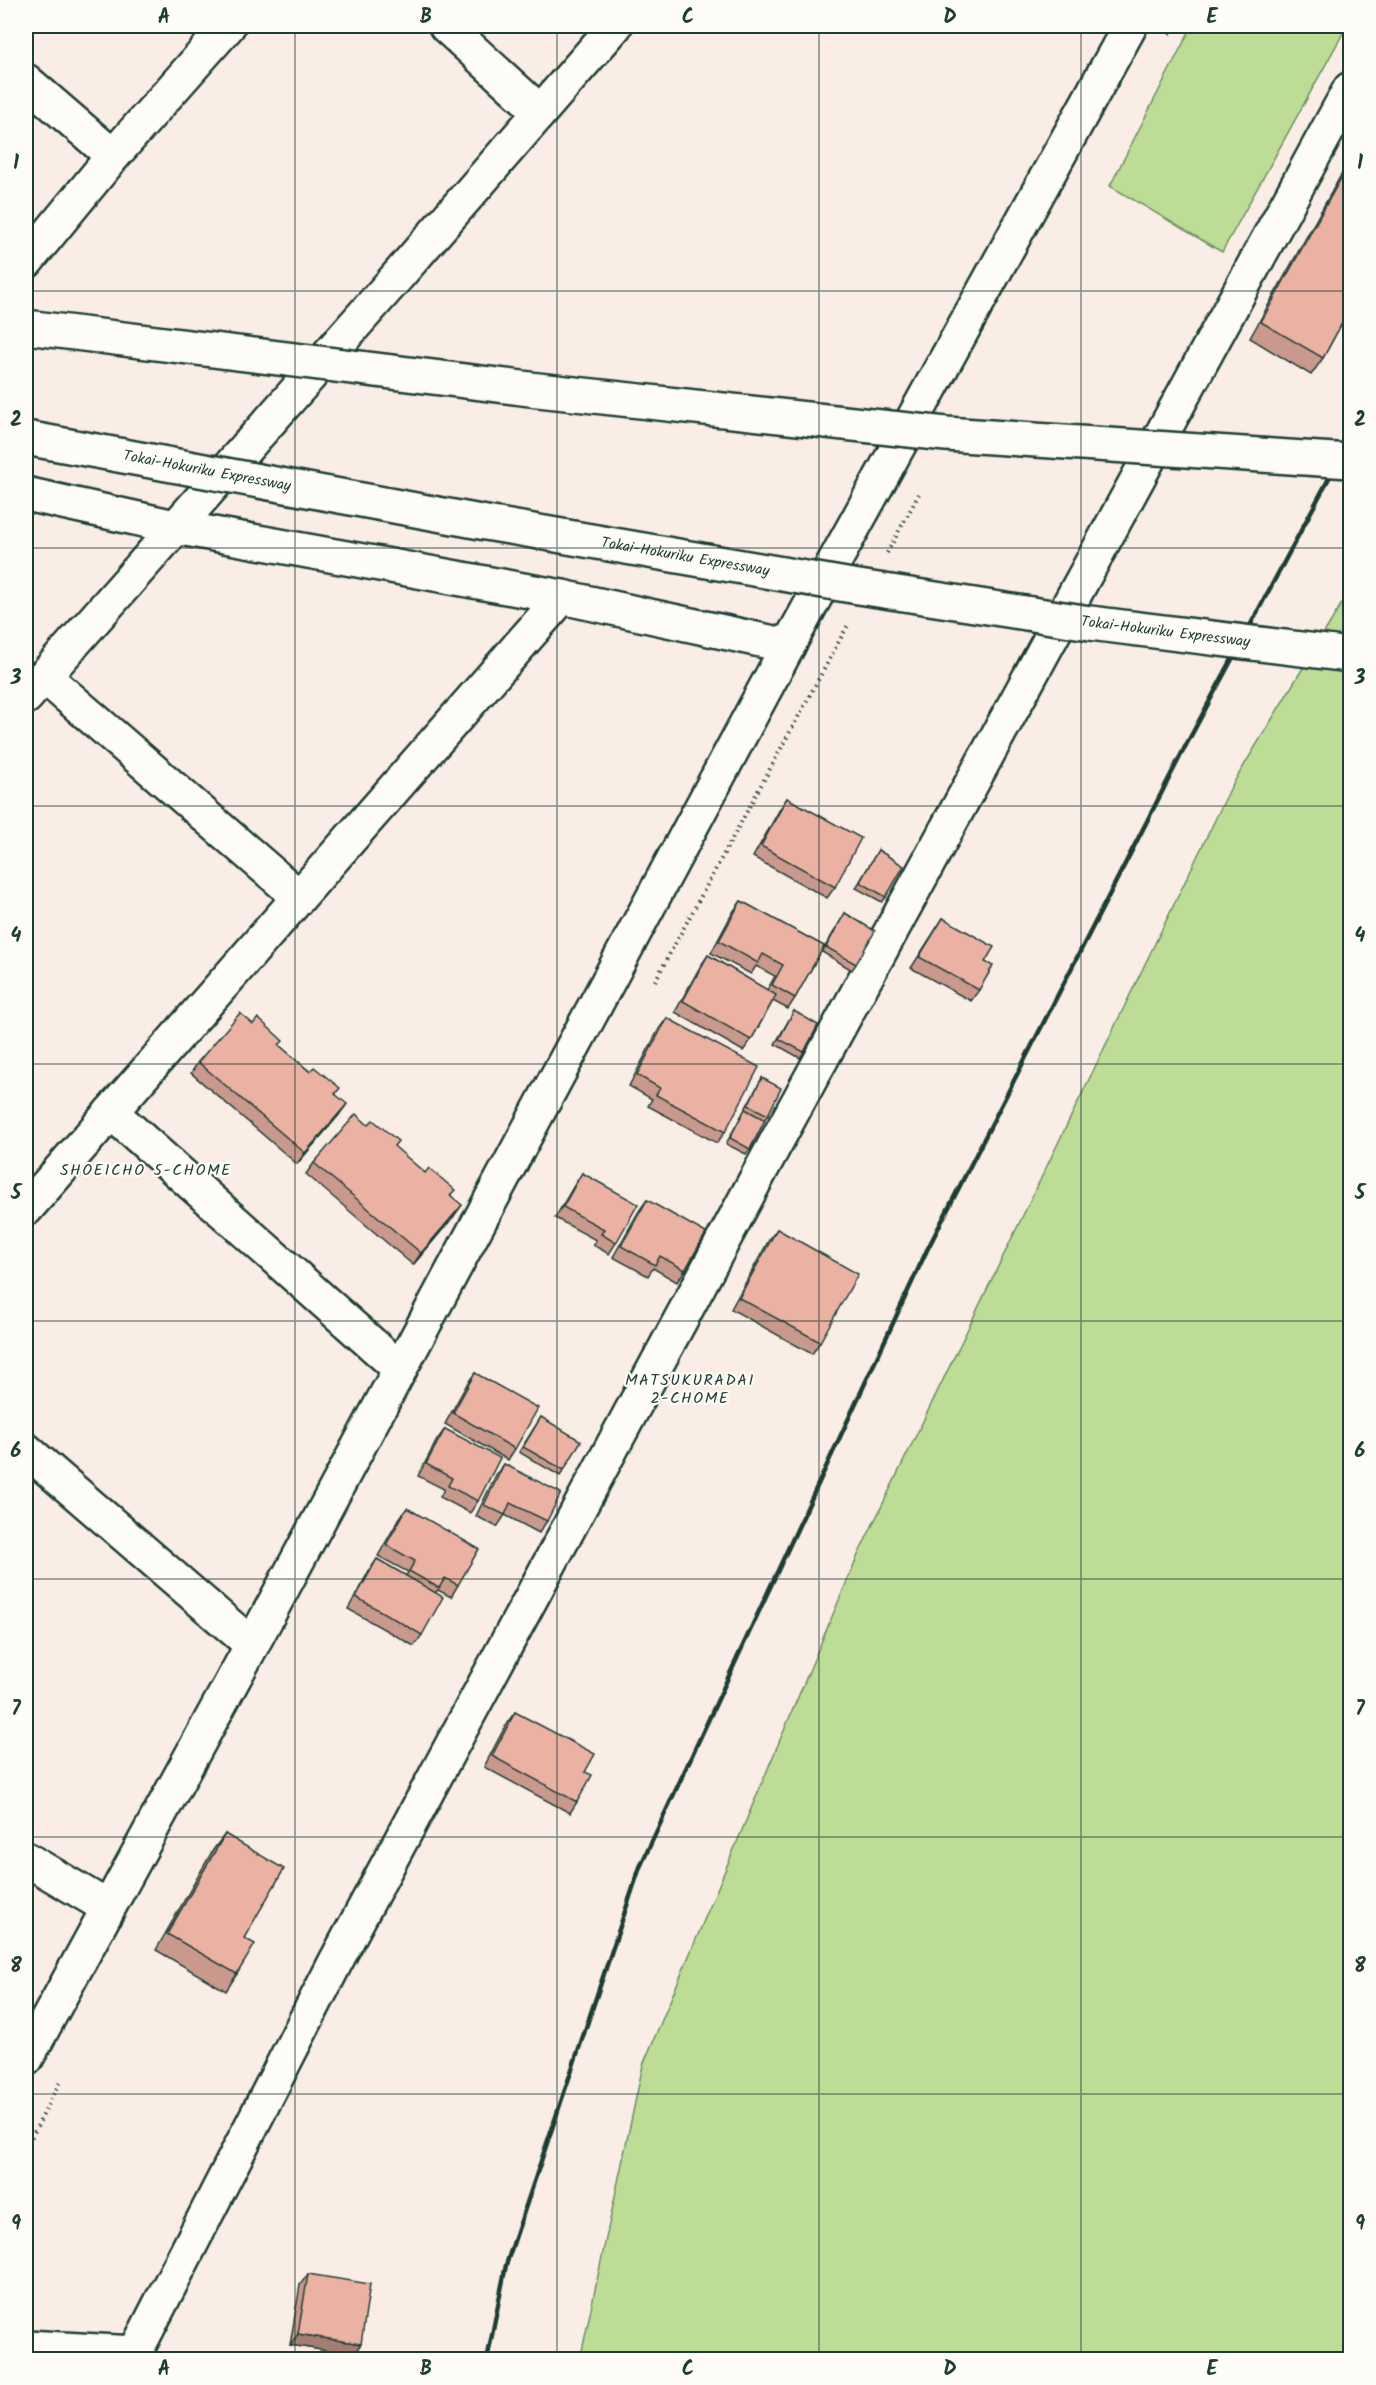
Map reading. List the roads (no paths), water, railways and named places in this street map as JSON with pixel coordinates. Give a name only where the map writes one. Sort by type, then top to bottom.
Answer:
[{"type":"main road","points":[[26,261],[113,156],[228,26]]},
{"type":"main road","points":[[446,26],[539,111]]},
{"type":"main road","points":[[299,897],[35,687],[615,26]]},
{"type":"main road","points":[[26,2059],[107,1907],[252,1646],[788,646],[1130,26]]},
{"type":"main road","points":[[26,81],[113,156]]},
{"type":"main road","points":[[26,2347],[135,2352],[335,1963],[751,1188],[1350,89]]},
{"type":"main road","points":[[26,327],[538,390],[946,434],[1350,462]]},
{"type":"main road","name":"Tokai-Hokuriku Expressway","points":[[26,438],[486,523],[846,585],[1090,622],[1350,655]]},
{"type":"main road","points":[[26,494],[175,527],[562,597],[788,646]]},
{"type":"main road","points":[[26,1209],[562,597]]},
{"type":"main road","points":[[111,1112],[400,1369]]},
{"type":"main road","points":[[26,1450],[252,1646]]},
{"type":"main road","points":[[26,1859],[107,1907]]},
{"type":"railway","points":[[487,2360],[506,2265],[640,1867],[927,1250],[1185,747],[1350,439]]},
{"type":"district","name":"SHOEICHO 5-CHOME","points":[[146,1170]]},
{"type":"district","name":"MATSUKURADAI 2-CHOME","points":[[690,1389]]}]
